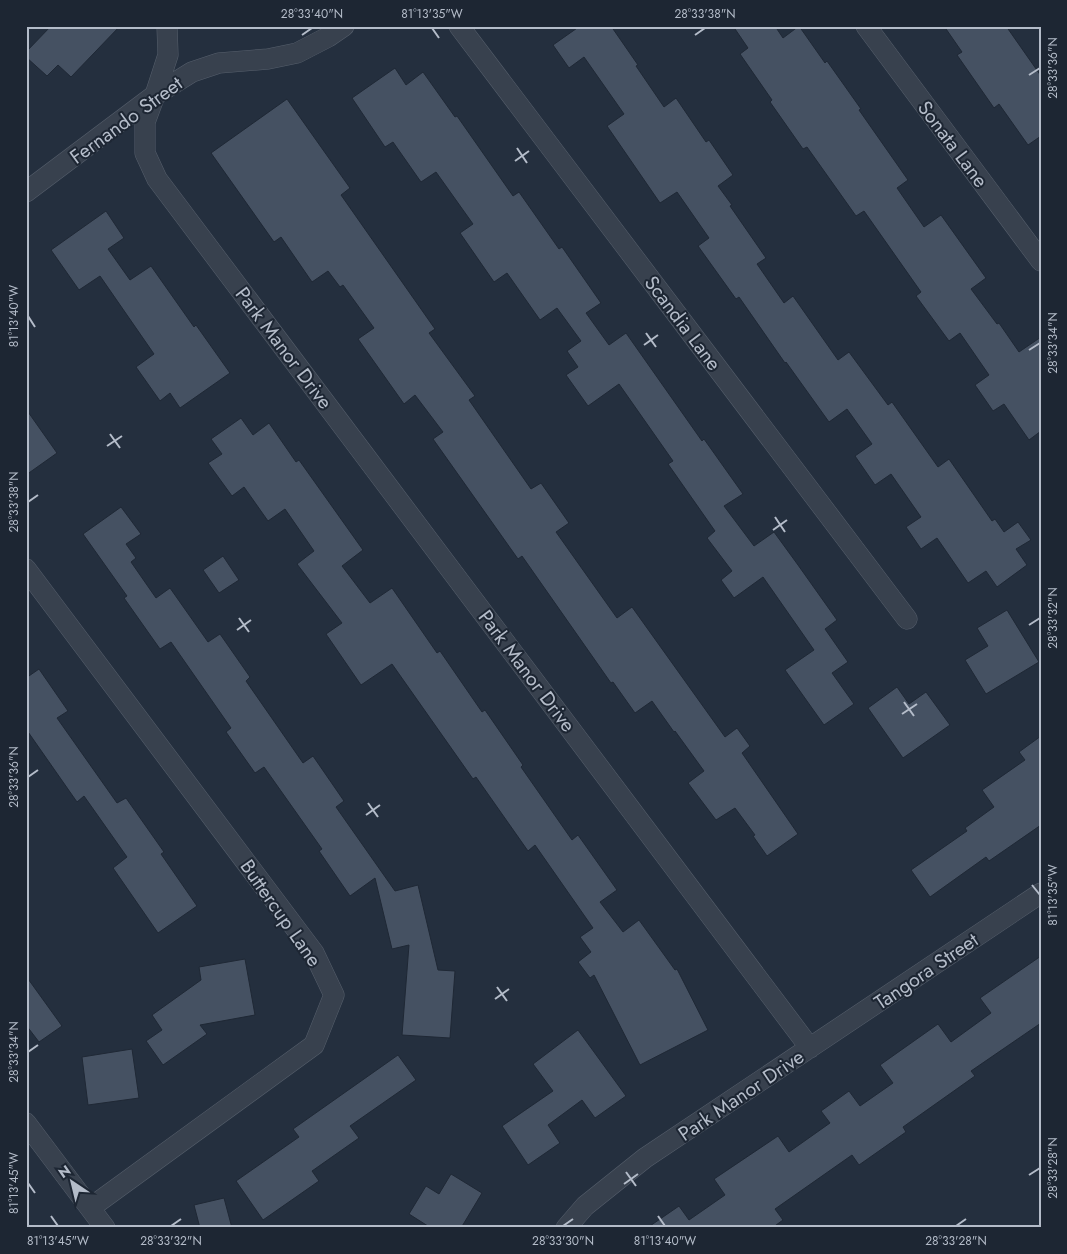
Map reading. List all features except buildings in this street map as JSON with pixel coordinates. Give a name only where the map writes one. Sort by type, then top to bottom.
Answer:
[{"type":"street","name":"Park Manor Drive","points":[[167,26],[168,55],[145,122],[145,153],[157,179],[810,1048],[645,1158],[585,1206],[566,1228]]},
{"type":"street","name":"Fernando Street","points":[[26,192],[155,95],[192,72],[219,63],[268,59],[298,53],[328,38],[344,26]]},
{"type":"street","name":"Scandia Lane","points":[[459,26],[907,620]]},
{"type":"street","name":"Sonata Lane","points":[[866,26],[1041,262]]},
{"type":"street","name":"Buttercup Lane","points":[[26,569],[314,953],[334,995],[314,1045],[90,1208]]},
{"type":"street","name":"Tangora Street","points":[[810,1048],[1041,893]]},
{"type":"street","points":[[26,1123],[105,1228]]}]
